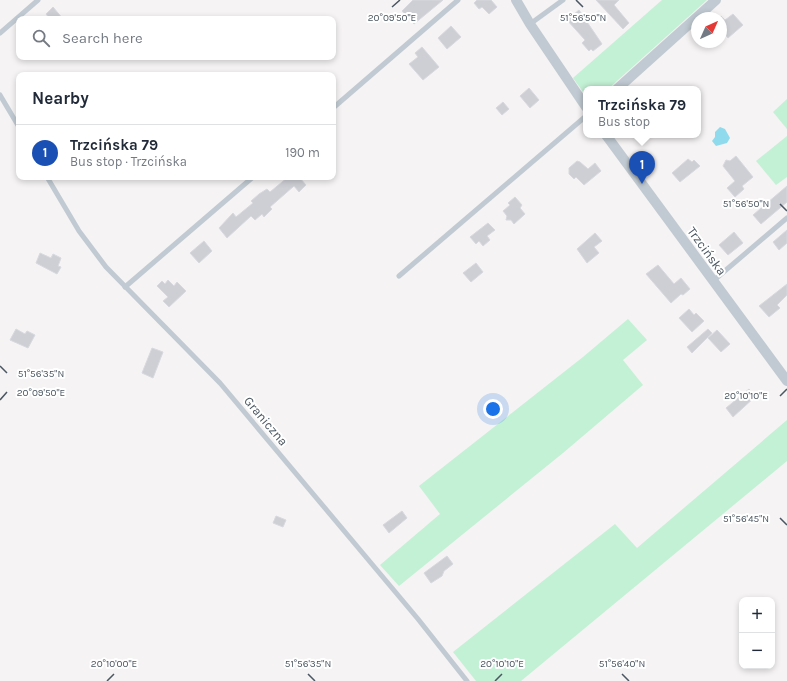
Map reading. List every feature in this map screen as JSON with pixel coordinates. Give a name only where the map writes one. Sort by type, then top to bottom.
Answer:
[{"type":"street","points":[[516,0],[530,24],[583,103]]},
{"type":"street","points":[[619,86],[716,0]]},
{"type":"street","name":"Trzcińska","points":[[608,138],[787,381]]},
{"type":"lane","points":[[20,16],[38,0]]},
{"type":"lane","points":[[336,105],[458,0]]},
{"type":"lane","points":[[530,24],[563,0]]},
{"type":"lane","points":[[0,33],[16,19]]},
{"type":"lane","points":[[0,95],[16,122]]},
{"type":"lane","points":[[399,276],[583,119]]},
{"type":"lane","name":"Graniczna","points":[[49,180],[86,241],[125,287],[220,383],[467,681]]},
{"type":"lane","points":[[125,287],[250,180]]},
{"type":"lane","points":[[713,281],[787,218]]},
{"type":"green space","points":[[662,0],[707,0],[694,12],[691,12],[691,14],[611,86],[583,86],[583,92],[573,78]]},
{"type":"green space","points":[[787,99],[787,129],[773,112]]},
{"type":"green space","points":[[787,136],[787,177],[776,185],[756,161]]},
{"type":"green space","points":[[628,319],[647,340],[623,360],[643,385],[563,453],[399,586],[380,565],[440,514],[419,486],[583,357]]},
{"type":"green space","points":[[787,420],[787,461],[521,681],[476,681],[453,652],[615,524],[637,548]]},
{"type":"water","points":[[720,127],[725,129],[730,138],[727,143],[716,146],[712,141],[715,137],[715,132]]},
{"type":"building","points":[[413,0],[443,0],[414,24],[402,11]]},
{"type":"building","points":[[477,0],[491,0],[497,7],[489,14],[482,7],[479,9],[474,3]]},
{"type":"building","points":[[596,0],[619,0],[614,5],[629,23],[623,29]]},
{"type":"building","points":[[53,7],[60,16],[48,16],[46,14]]},
{"type":"building","points":[[579,10],[602,44],[593,51],[591,49],[589,51],[582,43],[585,40],[567,20]]},
{"type":"building","points":[[733,14],[743,25],[728,38],[727,37],[727,18]]},
{"type":"building","points":[[451,26],[461,37],[447,49],[438,38]]},
{"type":"building","points":[[422,47],[439,67],[423,80],[409,64],[418,57],[415,53]]},
{"type":"building","points":[[529,88],[539,100],[530,108],[520,96]]},
{"type":"building","points":[[503,102],[509,109],[502,115],[496,108]]},
{"type":"building","points":[[736,156],[753,177],[742,186],[744,189],[735,197],[727,188],[735,181],[723,166],[726,160],[730,161]]},
{"type":"building","points":[[688,159],[692,162],[694,160],[700,166],[680,182],[672,173]]},
{"type":"building","points":[[577,161],[588,169],[595,163],[601,171],[584,185],[576,177],[574,179],[569,174],[569,168]]},
{"type":"building","points":[[284,180],[302,180],[306,185],[299,192],[294,186],[270,207],[272,209],[264,217],[262,214],[255,220],[251,216],[227,238],[219,228],[233,213],[236,217],[253,203],[251,201],[259,194],[267,189],[270,192]]},
{"type":"building","points":[[787,186],[787,202],[761,224],[753,215]]},
{"type":"building","points":[[515,197],[522,205],[520,208],[525,214],[514,224],[511,220],[506,220],[507,216],[503,211],[510,205],[508,203]]},
{"type":"building","points":[[488,223],[495,230],[487,236],[490,240],[483,246],[479,241],[476,244],[470,237]]},
{"type":"building","points":[[787,230],[787,243],[779,250],[773,242]]},
{"type":"building","points":[[734,232],[743,243],[728,255],[719,245]]},
{"type":"building","points":[[595,233],[602,241],[594,247],[599,253],[587,263],[577,249]]},
{"type":"building","points":[[204,241],[212,251],[199,263],[190,253]]},
{"type":"building","points":[[40,253],[51,258],[53,254],[61,258],[58,266],[61,267],[57,274],[36,263]]},
{"type":"building","points":[[476,263],[483,272],[471,282],[463,273]]},
{"type":"building","points":[[658,265],[674,284],[681,278],[690,289],[683,295],[681,294],[671,303],[646,274]]},
{"type":"building","points":[[168,280],[174,286],[177,282],[186,291],[169,307],[163,301],[168,297],[157,286],[162,281],[165,284]]},
{"type":"building","points":[[787,284],[787,295],[777,305],[780,308],[769,317],[759,306]]},
{"type":"building","points":[[689,309],[694,315],[696,313],[704,321],[692,332],[679,318]]},
{"type":"building","points":[[16,329],[25,334],[27,331],[35,335],[28,348],[10,340]]},
{"type":"building","points":[[708,329],[712,333],[692,353],[687,347]]},
{"type":"building","points":[[717,330],[730,344],[721,352],[708,338]]},
{"type":"building","points":[[152,348],[163,352],[153,378],[142,373]]},
{"type":"building","points":[[749,389],[756,396],[733,417],[726,408]]},
{"type":"building","points":[[402,511],[407,518],[389,533],[383,525]]},
{"type":"building","points":[[276,516],[286,520],[283,527],[273,523]]},
{"type":"building","points":[[447,556],[453,564],[444,571],[442,576],[431,583],[424,573]]},
{"type":"place","name":"Trzcińska 79","points":[[642,184]]}]
